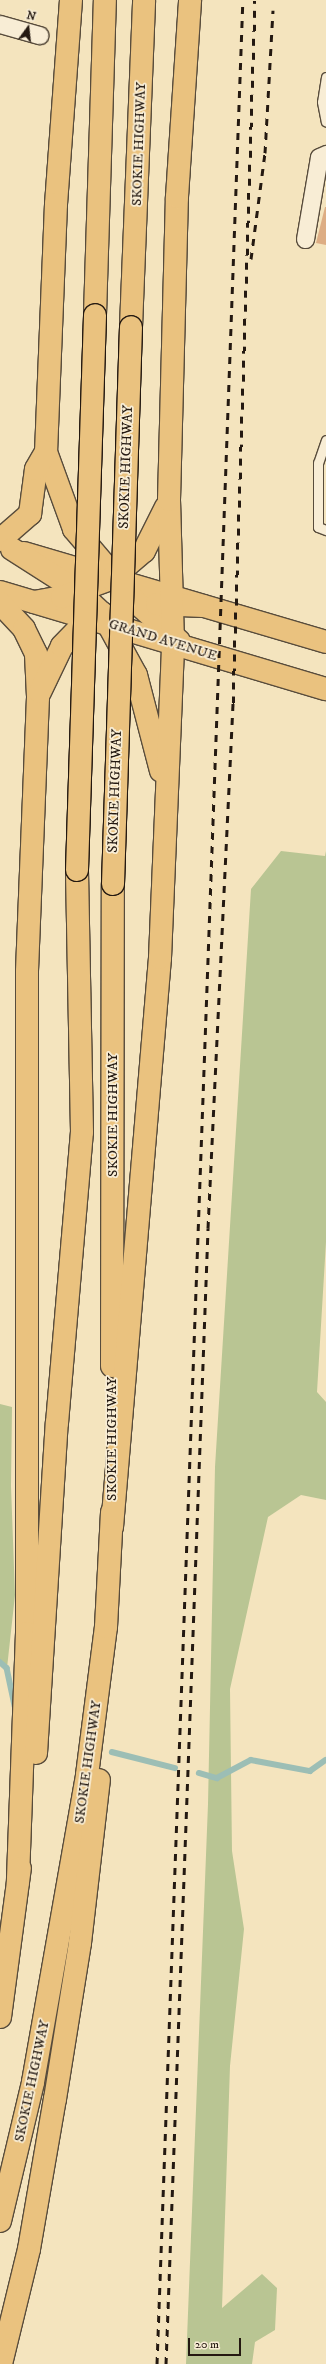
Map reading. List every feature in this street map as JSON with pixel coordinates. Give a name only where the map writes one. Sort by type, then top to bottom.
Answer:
[{"type":"main road","points":[[72,0],[56,204],[46,452],[74,529],[114,579],[178,642]]},
{"type":"main road","points":[[0,2017],[10,1962],[18,1883],[38,1741],[57,1423],[82,1132],[77,870],[105,0]]},
{"type":"main road","name":"SKOKIE HIGHWAY","points":[[0,2221],[33,2082],[72,1868],[106,1627],[112,1527],[113,884],[131,327],[144,0]]},
{"type":"main road","points":[[174,0],[177,197]]},
{"type":"main road","points":[[112,1527],[160,958],[166,789],[178,642],[172,600],[169,500],[177,197],[190,0]]},
{"type":"main road","points":[[4,545],[30,514],[36,469],[46,452]]},
{"type":"main road","points":[[34,602],[78,592],[114,579],[144,552],[169,500]]},
{"type":"main road","points":[[4,545],[114,579],[172,600],[203,606],[326,642]]},
{"type":"main road","points":[[4,545],[78,592],[101,619],[143,693],[166,789]]},
{"type":"main road","name":"GRAND AVENUE","points":[[0,592],[101,619],[326,689]]},
{"type":"main road","points":[[38,697],[62,646],[101,619],[138,604],[172,600]]},
{"type":"main road","points":[[0,603],[24,629],[36,654],[38,697],[27,972],[27,1633],[18,1883]]},
{"type":"main road","points":[[1,2364],[29,2249],[80,1943],[98,1803],[106,1627]]},
{"type":"street","points":[[0,24],[39,35]]},
{"type":"street","points":[[305,239],[319,157],[326,154]]},
{"type":"lane","points":[[326,77],[322,102],[326,122]]},
{"type":"lane","points":[[326,440],[318,463],[318,527],[326,530]]},
{"type":"green space","points":[[281,851],[325,856],[326,851],[326,1242],[317,1392],[326,1402],[326,1500],[301,1495],[268,1517],[230,1689],[232,1851],[244,1929],[230,2066],[222,2308],[262,2274],[277,2288],[275,2330],[255,2342],[252,2364],[186,2364],[208,1804],[215,1467],[251,889]]},
{"type":"green space","points":[[0,1404],[12,1407],[11,1486],[15,1595],[7,1668],[0,1662]]},
{"type":"building","points":[[326,207],[326,245],[316,243]]},
{"type":"waterway","points":[[0,1662],[7,1668],[15,1706]]},
{"type":"waterway","points":[[112,1752],[175,1768]]},
{"type":"waterway","points":[[199,1773],[217,1778],[251,1760],[310,1771],[326,1760]]},
{"type":"railway","points":[[157,2364],[243,0]]},
{"type":"railway","points":[[166,2364],[208,1228],[233,703],[255,0]]},
{"type":"railway","points":[[251,259],[265,153],[273,10]]}]
